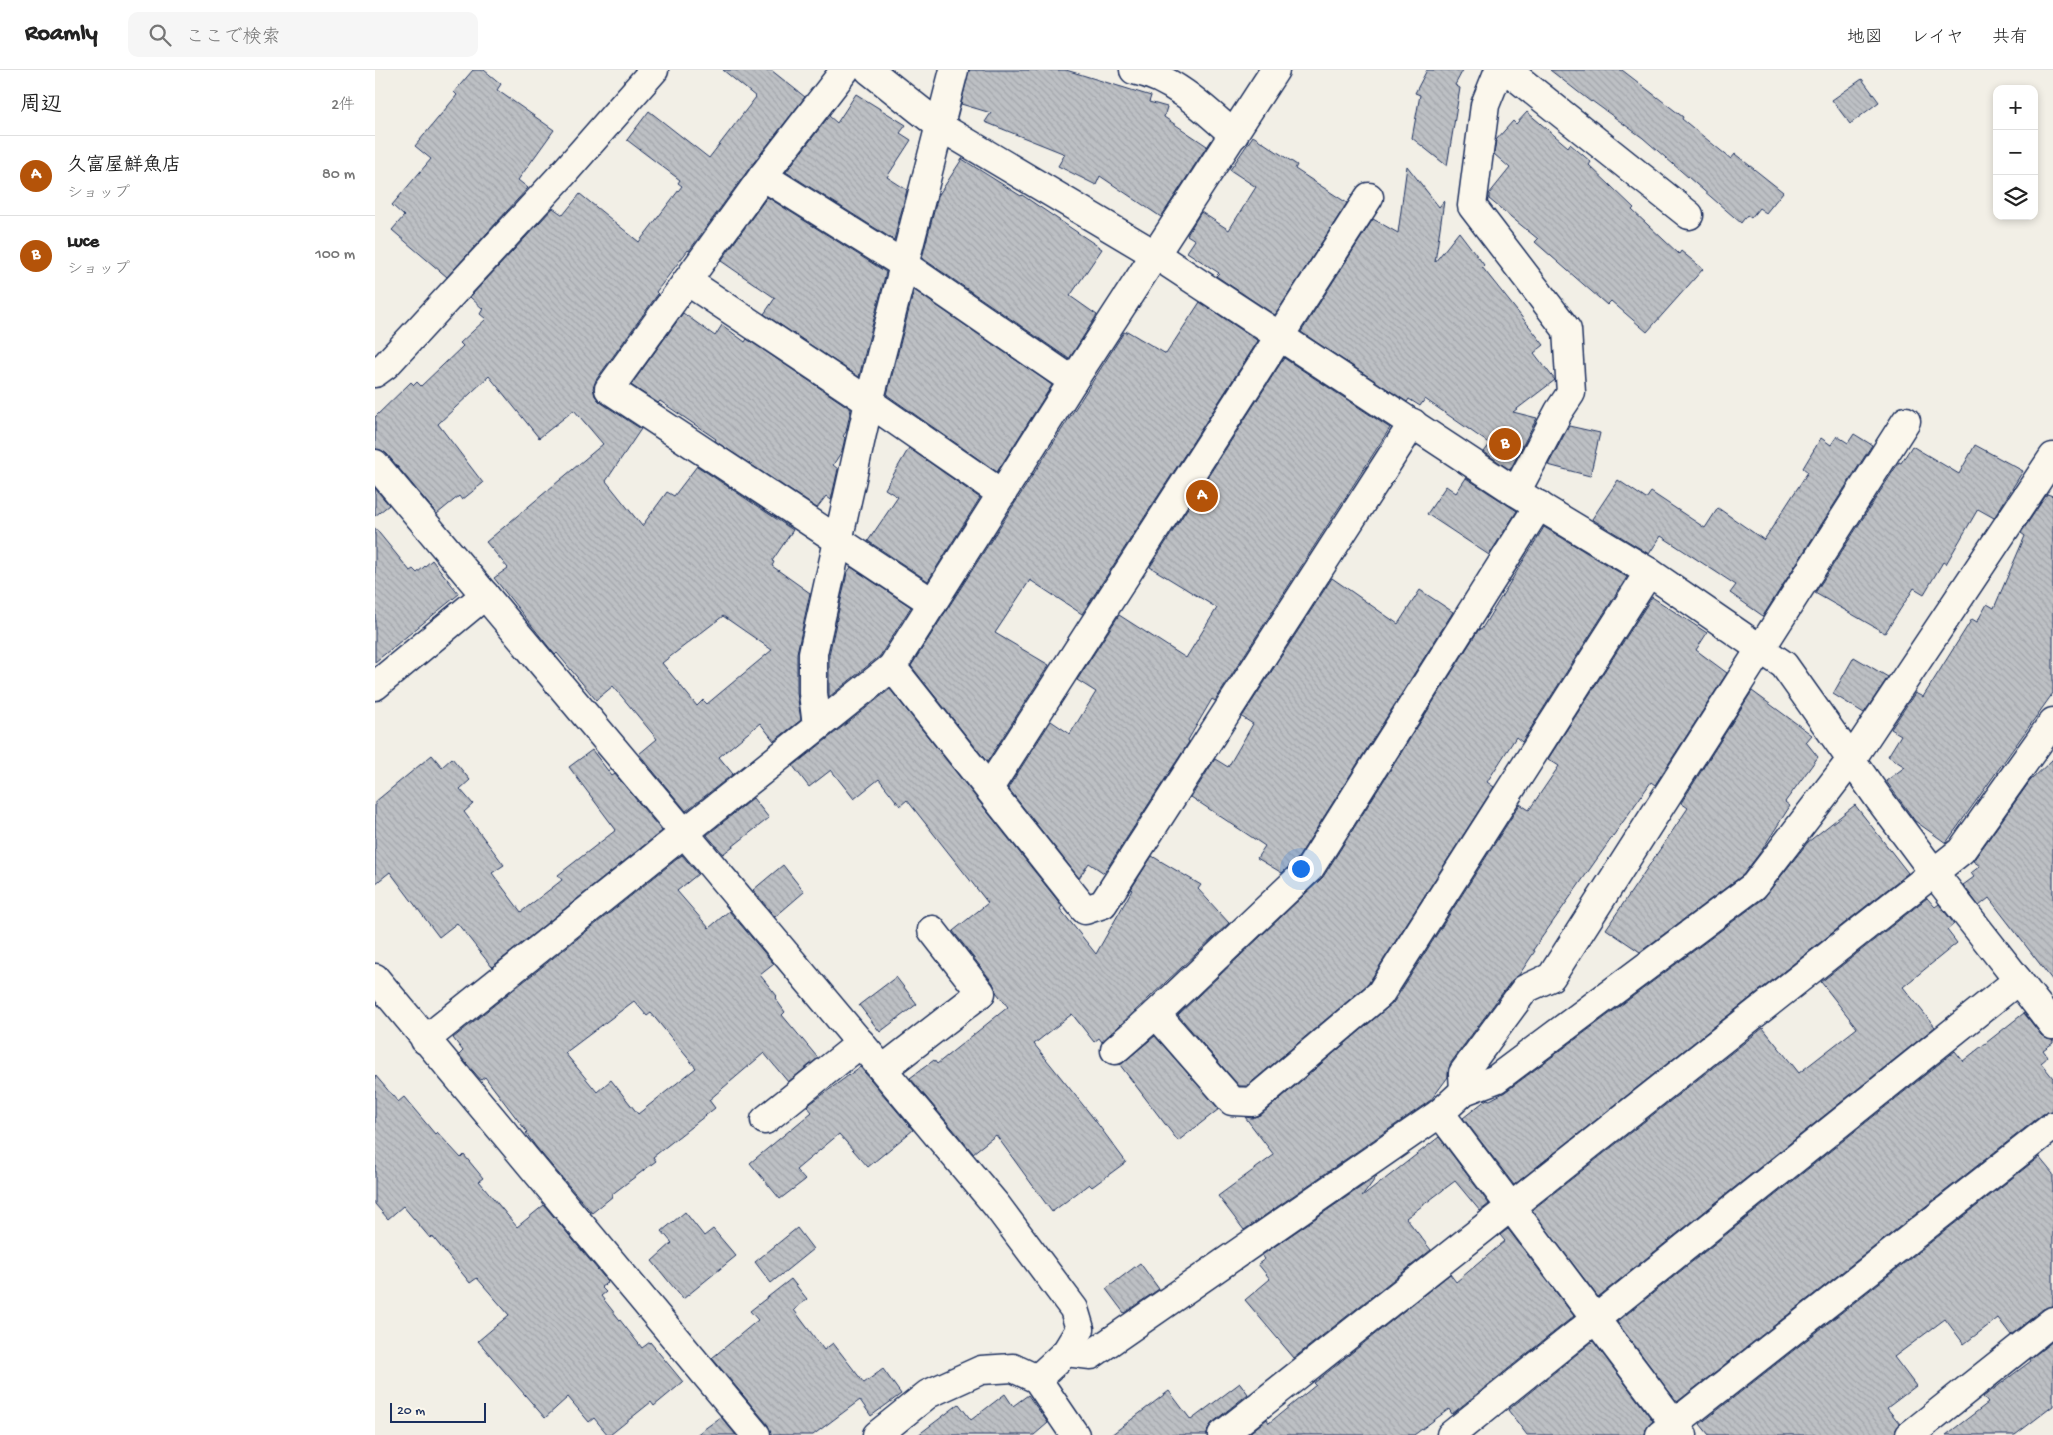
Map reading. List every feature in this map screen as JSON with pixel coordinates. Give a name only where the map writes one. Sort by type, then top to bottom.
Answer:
[{"type":"street","points":[[375,373],[386,365],[562,176],[654,70]]},
{"type":"street","points":[[845,70],[763,176],[609,389],[933,603]]},
{"type":"street","points":[[869,70],[941,127],[1155,255],[1516,492],[1649,572],[1784,665],[1934,874],[2053,1025]]},
{"type":"street","points":[[817,726],[813,693],[813,652],[869,402],[903,264],[941,127],[954,70]]},
{"type":"street","points":[[425,1040],[892,667],[1073,381],[1275,70]]},
{"type":"street","points":[[1499,70],[1485,106],[1472,206],[1567,330],[1571,392],[1516,492]]},
{"type":"street","points":[[1507,70],[1689,215]]},
{"type":"street","points":[[1151,71],[1197,102],[1234,135]]},
{"type":"street","points":[[763,176],[903,264],[1073,381]]},
{"type":"street","points":[[989,788],[1369,197]]},
{"type":"street","points":[[687,281],[869,402],[1002,494]]},
{"type":"street","points":[[1464,1091],[1463,1073],[1525,989],[1551,977],[1906,421]]},
{"type":"street","points":[[892,667],[1085,910],[1103,904],[1413,423]]},
{"type":"street","points":[[1066,1352],[1091,1355],[1440,1113],[1464,1091],[1496,1079],[1754,886],[1851,760],[2053,457]]},
{"type":"street","points":[[375,464],[997,1206],[1074,1309],[1080,1329],[1066,1352],[1037,1379]]},
{"type":"street","points":[[1115,1050],[1156,1014],[1310,868],[1539,505]]},
{"type":"street","points":[[1156,1014],[1232,1101],[1252,1102],[1381,994],[1649,572]]},
{"type":"street","points":[[375,686],[485,594]]},
{"type":"street","points":[[1222,1435],[1512,1208],[1961,851],[2053,721]]},
{"type":"street","points":[[883,1069],[981,992],[932,930]]},
{"type":"street","points":[[375,978],[756,1435]]},
{"type":"street","points":[[1451,1435],[2018,980]]},
{"type":"street","points":[[765,1120],[861,1043]]},
{"type":"street","points":[[1440,1113],[1596,1320],[1673,1431],[2053,1126]]},
{"type":"street","points":[[1910,1435],[2053,1321]]},
{"type":"street","points":[[877,1435],[928,1394],[981,1370],[1013,1368],[1037,1379],[1075,1435]]},
{"type":"building","points":[[473,70],[484,70],[501,84],[497,90],[554,130],[518,180],[528,188],[447,277],[392,230],[404,216],[392,205],[431,159],[415,146],[457,95],[454,92]]},
{"type":"building","points":[[723,70],[771,70],[805,97],[656,292],[658,294],[596,380],[593,388],[595,396],[600,402],[641,429],[606,481],[642,526],[667,492],[674,496],[697,466],[793,530],[772,561],[774,562],[772,566],[810,593],[797,653],[797,693],[801,720],[774,741],[760,723],[719,757],[733,774],[686,811],[639,754],[657,739],[613,686],[596,700],[557,653],[555,655],[494,578],[508,568],[486,542],[603,444],[574,410],[539,438],[489,376],[438,424],[483,483],[462,500],[459,496],[437,514],[387,454],[375,449],[375,417],[411,382],[414,385],[417,382],[421,386],[463,346],[460,343],[486,319],[480,314],[483,309],[470,297],[553,208],[563,215],[580,194],[639,242],[682,186],[678,183],[680,180],[627,140],[649,111],[709,158],[756,97]],"holes":[[[723,616],[772,650],[707,704],[703,700],[697,706],[662,663]]]},
{"type":"building","points":[[969,70],[1066,70],[1151,96],[1149,102],[1167,107],[1164,117],[1207,146],[1161,217],[1100,176],[1096,185],[1058,166],[1065,154],[985,122],[991,113],[961,104]]},
{"type":"building","points":[[1427,70],[1463,70],[1455,85],[1460,88],[1447,166],[1412,138],[1420,95],[1415,93]]},
{"type":"building","points":[[1550,70],[1622,70],[1683,117],[1682,119],[1731,159],[1735,154],[1783,192],[1766,213],[1759,208],[1751,218],[1747,215],[1741,223],[1643,138],[1591,102]]},
{"type":"building","points":[[1862,79],[1879,102],[1850,124],[1832,100]]},
{"type":"building","points":[[856,94],[906,125],[900,133],[911,140],[887,177],[907,190],[894,240],[786,172],[829,116],[837,123]]},
{"type":"building","points":[[1527,112],[1568,147],[1570,144],[1591,162],[1589,165],[1634,208],[1632,210],[1679,254],[1681,251],[1703,269],[1647,332],[1611,301],[1607,305],[1535,242],[1538,239],[1489,199],[1489,194],[1510,168],[1494,154],[1496,140],[1513,121],[1516,124]]},
{"type":"building","points":[[1253,136],[1297,165],[1295,169],[1347,203],[1275,315],[1216,276],[1219,273],[1187,252],[1195,240],[1187,235],[1201,212],[1229,230],[1256,187],[1230,170]]},
{"type":"building","points":[[962,159],[1022,195],[1102,249],[1070,296],[1097,315],[1069,359],[922,258],[938,196]]},
{"type":"building","points":[[1407,166],[1439,207],[1444,201],[1435,262],[1459,232],[1484,265],[1482,267],[1544,345],[1534,353],[1555,380],[1513,412],[1537,418],[1510,470],[1484,452],[1490,444],[1425,399],[1420,406],[1409,399],[1407,402],[1301,332],[1373,219],[1398,233]]},
{"type":"building","points":[[767,197],[886,272],[859,377],[764,314],[775,298],[721,261]]},
{"type":"building","points":[[914,290],[1052,385],[997,472],[887,395]]},
{"type":"building","points":[[1200,302],[1258,341],[1082,614],[1030,580],[995,633],[1049,665],[987,762],[911,666],[1124,332],[1126,333],[1127,331],[1166,354]]},
{"type":"building","points":[[683,313],[715,336],[722,325],[745,342],[747,339],[851,409],[846,432],[843,436],[845,438],[842,451],[833,465],[838,469],[831,500],[826,496],[817,508],[715,441],[716,439],[660,401],[658,403],[631,385]]},
{"type":"building","points":[[1284,358],[1390,428],[1215,701],[1212,699],[1188,740],[1189,742],[1104,873],[1089,863],[1079,878],[1008,788],[1051,721],[1070,734],[1096,692],[1077,680],[1119,615],[1186,658],[1217,608],[1150,567]]},
{"type":"building","points":[[1569,426],[1600,433],[1590,476],[1548,465]]},
{"type":"building","points":[[1854,434],[1872,445],[1763,616],[1730,593],[1736,585],[1661,536],[1649,554],[1592,519],[1618,480],[1646,499],[1651,492],[1705,528],[1718,508],[1764,540],[1808,472],[1803,468],[1821,438],[1831,445],[1837,436],[1848,443]]},
{"type":"building","points":[[1975,445],[2023,471],[1994,518],[1978,509],[1946,564],[1943,562],[1924,594],[1914,588],[1885,633],[1815,593],[1899,462],[1901,463],[1912,446],[1959,474]]},
{"type":"building","points":[[909,448],[980,498],[928,581],[868,541],[898,497],[885,489]]},
{"type":"building","points":[[1466,478],[1517,511],[1489,555],[1427,514],[1446,486],[1456,493]]},
{"type":"building","points":[[375,488],[389,505],[375,516]]},
{"type":"building","points":[[2047,494],[2053,496],[2053,693],[1946,843],[1915,821],[1886,781],[1905,767],[1888,756],[1901,735],[1891,729],[1915,693],[1923,697],[1972,619],[1977,622],[1987,604],[1994,608],[2025,536],[2021,533]]},
{"type":"building","points":[[1544,527],[1627,577],[1522,742],[1516,737],[1487,782],[1494,787],[1368,984],[1247,1086],[1239,1086],[1178,1015],[1323,877],[1479,629],[1481,630]]},
{"type":"building","points":[[375,528],[410,571],[413,569],[417,573],[432,560],[459,594],[375,662]]},
{"type":"building","points":[[851,567],[911,607],[880,656],[829,697],[829,655],[847,573]]},
{"type":"building","points":[[1332,578],[1398,624],[1420,590],[1453,612],[1298,858],[1282,873],[1257,858],[1265,846],[1191,797],[1215,759],[1228,767],[1253,724],[1242,717]]},
{"type":"building","points":[[1652,597],[1707,633],[1696,650],[1727,673],[1655,785],[1651,782],[1533,950],[1535,951],[1519,975],[1512,980],[1450,1064],[1448,1077],[1431,1100],[1244,1230],[1218,1196],[1274,1155],[1245,1117],[1252,1118],[1262,1114],[1393,1003],[1520,804],[1529,810],[1559,766],[1548,759]]},
{"type":"building","points":[[1854,657],[1888,677],[1864,713],[1833,694]]},
{"type":"building","points":[[890,689],[1062,906],[1060,909],[1096,954],[1131,889],[1152,856],[1201,885],[1198,889],[1229,923],[1102,1042],[1099,1038],[1094,1042],[1072,1014],[1034,1044],[1126,1162],[1092,1187],[1089,1184],[1052,1212],[996,1135],[973,1153],[910,1078],[934,1060],[937,1064],[1008,1007],[996,992],[993,983],[953,931],[988,903],[907,800],[900,806],[879,779],[854,799],[831,770],[809,787],[793,766]]},
{"type":"building","points":[[1752,691],[1812,735],[1806,742],[1818,757],[1785,802],[1790,806],[1762,850],[1743,875],[1640,952],[1606,929],[1688,808],[1681,803]]},
{"type":"building","points":[[592,750],[612,776],[615,774],[662,831],[492,967],[457,923],[439,937],[390,872],[375,884],[375,802],[432,755],[442,767],[452,758],[470,780],[460,789],[473,804],[464,812],[504,865],[492,873],[521,912],[562,880],[558,875],[616,830],[569,767]]},
{"type":"building","points":[[2053,759],[2053,981],[1989,898],[1979,906],[1963,885],[1974,877],[1971,873],[1980,866],[1973,861],[2030,781]]},
{"type":"building","points":[[753,798],[769,818],[723,854],[707,835]]},
{"type":"building","points":[[1855,805],[1908,873],[1514,1185],[1463,1118],[1487,1099],[1490,1100],[1505,1092],[1763,899],[1808,842]]},
{"type":"building","points":[[682,855],[698,874],[677,891],[709,928],[729,911],[774,964],[760,975],[777,996],[775,998],[785,1012],[782,1015],[818,1058],[788,1082],[764,1053],[709,1100],[715,1108],[653,1157],[656,1161],[611,1195],[613,1196],[592,1213],[536,1147],[527,1132],[485,1077],[481,1080],[459,1055],[463,1051],[453,1038]],"holes":[[[634,1001],[647,1016],[651,1013],[696,1068],[638,1114],[611,1080],[597,1092],[565,1053]]]},
{"type":"building","points":[[783,865],[804,892],[775,917],[753,890]]},
{"type":"building","points":[[1927,898],[1935,907],[1939,904],[1954,924],[1947,930],[1957,943],[1903,987],[1935,1027],[1598,1297],[1532,1210],[1763,1028],[1799,1073],[1857,1028],[1821,982]]},
{"type":"building","points":[[896,977],[917,1004],[880,1032],[859,1005]]},
{"type":"building","points":[[2024,1013],[2041,1035],[2053,1040],[2053,1043],[2043,1050],[2048,1057],[2041,1063],[2053,1078],[2053,1111],[2043,1114],[1677,1402],[1617,1322],[1955,1051],[1963,1061]]},
{"type":"building","points":[[1155,1036],[1219,1109],[1178,1141],[1120,1065]]},
{"type":"building","points":[[860,1067],[913,1130],[868,1167],[839,1134],[796,1170],[805,1180],[780,1199],[750,1163],[812,1112],[807,1106]]},
{"type":"building","points":[[375,1075],[398,1102],[404,1097],[435,1134],[437,1132],[461,1158],[464,1155],[483,1178],[479,1181],[517,1227],[544,1205],[608,1282],[601,1287],[606,1292],[601,1296],[642,1348],[650,1342],[683,1382],[654,1406],[651,1402],[610,1435],[594,1418],[589,1422],[568,1397],[545,1418],[478,1341],[509,1315],[477,1278],[470,1283],[432,1236],[430,1238],[403,1206],[388,1219],[375,1204]]},
{"type":"building","points":[[1439,1137],[1489,1204],[1480,1211],[1455,1181],[1406,1218],[1431,1250],[1294,1358],[1245,1300],[1270,1279],[1258,1264],[1265,1259],[1262,1255],[1377,1176],[1362,1197]]},
{"type":"building","points":[[2039,1157],[2053,1174],[2053,1306],[2043,1309],[2011,1335],[1998,1318],[1964,1344],[1945,1319],[1894,1357],[1916,1386],[1887,1408],[1900,1424],[1896,1429],[1895,1435],[1709,1435],[1700,1424]]},
{"type":"building","points":[[685,1212],[704,1236],[713,1229],[736,1256],[683,1299],[652,1261],[672,1243],[662,1231]]},
{"type":"building","points":[[797,1228],[813,1249],[771,1283],[755,1262]]},
{"type":"building","points":[[1508,1229],[1574,1316],[1452,1414],[1449,1409],[1414,1435],[1247,1435],[1267,1419],[1269,1423],[1316,1385],[1314,1383],[1450,1274],[1456,1282],[1505,1241],[1500,1235]]},
{"type":"building","points":[[1140,1263],[1159,1289],[1124,1313],[1106,1289]]},
{"type":"building","points":[[791,1279],[807,1299],[794,1310],[824,1350],[833,1343],[864,1383],[883,1369],[901,1394],[871,1416],[860,1400],[813,1435],[771,1435],[768,1425],[712,1358],[758,1320],[750,1311]]},
{"type":"building","points":[[1593,1341],[1653,1421],[1646,1429],[1645,1435],[1527,1435],[1508,1410]]},
{"type":"building","points":[[2053,1341],[2053,1406],[2015,1435],[1946,1435],[1988,1403],[1983,1397],[2031,1361],[2030,1359]]},
{"type":"building","points":[[1240,1383],[1248,1394],[1212,1423],[1207,1435],[1111,1435],[1169,1391],[1191,1420]]},
{"type":"building","points":[[1005,1394],[1013,1406],[1028,1395],[1048,1423],[1034,1435],[918,1435],[959,1404],[971,1420]]},
{"type":"building","points":[[721,1417],[736,1435],[696,1435]]},
{"type":"place","name":"Luce","points":[[1505,444]]},
{"type":"place","name":"久富屋鮮魚店","points":[[1202,496]]}]
